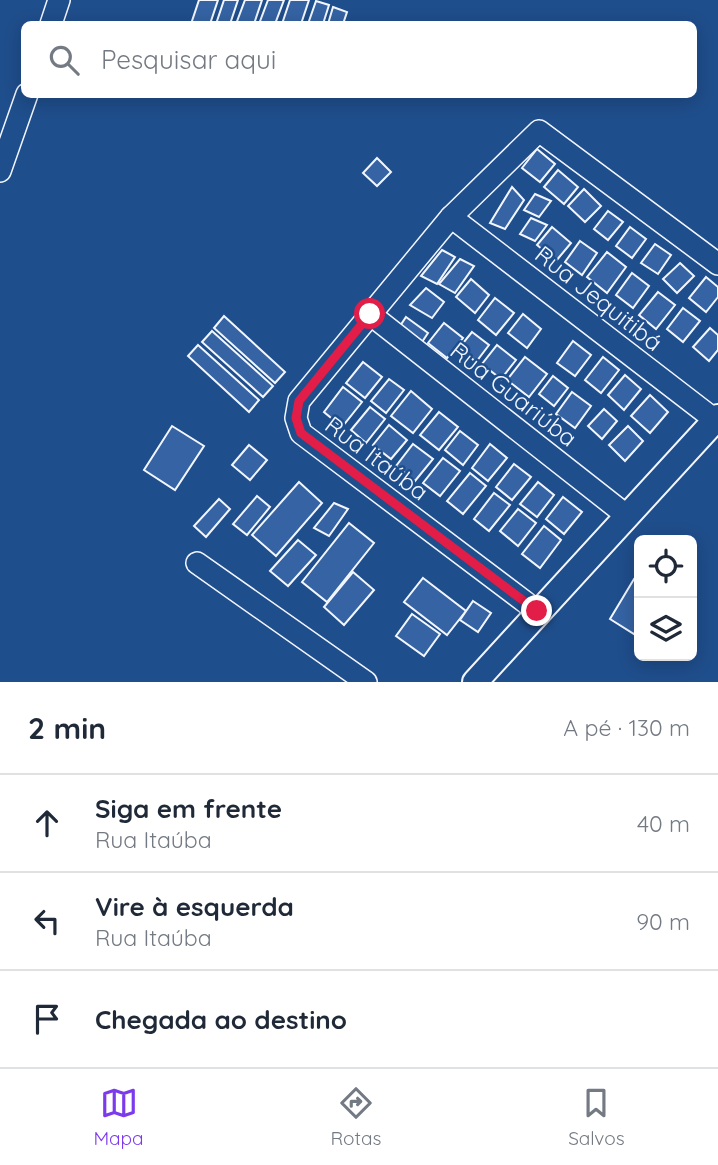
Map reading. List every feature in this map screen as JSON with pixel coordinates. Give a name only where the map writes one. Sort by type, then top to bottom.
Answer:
[{"type":"street","points":[[52,21],[59,0]]},
{"type":"street","points":[[0,171],[26,98]]},
{"type":"street","name":"Rua Itaúba","points":[[537,611],[301,433],[296,418],[299,401],[450,217],[539,131],[718,264]]},
{"type":"street","name":"Rua Jequitibá","points":[[450,217],[716,419]]},
{"type":"street","name":"Rua Guariúba","points":[[370,314],[626,515]]},
{"type":"street","points":[[475,682],[537,611],[716,419]]},
{"type":"street","points":[[197,563],[366,682]]},
{"type":"building","points":[[199,0],[218,0],[211,21],[192,21]]},
{"type":"building","points":[[224,0],[238,0],[231,21],[217,21]]},
{"type":"building","points":[[245,0],[262,0],[255,21],[237,21]]},
{"type":"building","points":[[268,0],[284,0],[276,21],[260,21]]},
{"type":"building","points":[[290,0],[309,0],[302,21],[283,21]]},
{"type":"building","points":[[316,1],[329,5],[324,21],[309,21]]},
{"type":"building","points":[[333,7],[347,12],[344,21],[329,21]]},
{"type":"building","points":[[537,149],[555,164],[540,182],[522,168]]},
{"type":"building","points":[[377,158],[391,172],[377,186],[363,173]]},
{"type":"building","points":[[558,170],[578,187],[564,204],[544,187]]},
{"type":"building","points":[[512,187],[524,200],[505,229],[490,223]]},
{"type":"building","points":[[584,189],[601,206],[585,222],[568,206]]},
{"type":"building","points":[[535,194],[551,201],[539,217],[524,210]]},
{"type":"building","points":[[608,211],[623,222],[608,240],[594,229]]},
{"type":"building","points":[[531,218],[547,225],[535,241],[520,234]]},
{"type":"building","points":[[552,227],[571,243],[556,261],[537,245]]},
{"type":"building","points":[[630,227],[646,239],[632,258],[616,246]]},
{"type":"building","points":[[580,241],[597,253],[582,275],[565,262]]},
{"type":"building","points":[[655,244],[671,255],[658,274],[641,263]]},
{"type":"building","points":[[442,250],[455,257],[437,284],[421,276]]},
{"type":"building","points":[[607,252],[626,267],[607,293],[587,277]]},
{"type":"building","points":[[460,259],[474,266],[455,293],[439,284]]},
{"type":"building","points":[[680,263],[694,276],[677,293],[663,279]]},
{"type":"building","points":[[632,273],[649,286],[633,308],[616,295]]},
{"type":"building","points":[[706,277],[718,287],[718,297],[706,312],[689,298]]},
{"type":"building","points":[[471,279],[489,295],[475,313],[456,297]]},
{"type":"building","points":[[426,288],[444,302],[432,318],[410,305]]},
{"type":"building","points":[[658,292],[675,305],[656,329],[639,315]]},
{"type":"building","points":[[495,298],[514,313],[496,335],[478,320]]},
{"type":"building","points":[[683,308],[700,321],[683,342],[667,329]]},
{"type":"building","points":[[523,314],[541,329],[527,348],[508,333]]},
{"type":"building","points":[[224,316],[285,372],[275,383],[214,328]]},
{"type":"building","points":[[406,317],[428,333],[420,345],[398,329]]},
{"type":"building","points":[[444,323],[463,338],[447,358],[428,343]]},
{"type":"building","points":[[710,328],[718,335],[718,350],[709,361],[693,347]]},
{"type":"building","points":[[212,331],[273,386],[263,397],[202,342]]},
{"type":"building","points":[[472,332],[489,345],[476,362],[459,348]]},
{"type":"building","points":[[573,341],[591,355],[575,376],[557,363]]},
{"type":"building","points":[[198,345],[259,400],[249,412],[188,356]]},
{"type":"building","points":[[497,345],[516,360],[501,379],[482,364]]},
{"type":"building","points":[[525,357],[547,374],[529,397],[507,380]]},
{"type":"building","points":[[603,357],[619,370],[601,393],[585,380]]},
{"type":"building","points":[[363,362],[382,377],[365,398],[346,383]]},
{"type":"building","points":[[625,375],[641,389],[624,410],[608,395]]},
{"type":"building","points":[[553,376],[568,388],[554,406],[539,394]]},
{"type":"building","points":[[389,379],[404,390],[386,413],[371,401]]},
{"type":"building","points":[[343,387],[362,402],[342,427],[324,412]]},
{"type":"building","points":[[411,391],[432,409],[413,433],[391,416]]},
{"type":"building","points":[[572,392],[591,406],[575,428],[556,414]]},
{"type":"building","points":[[650,395],[668,412],[650,433],[631,416]]},
{"type":"building","points":[[370,407],[385,419],[366,443],[351,430]]},
{"type":"building","points":[[604,409],[617,421],[602,439],[588,426]]},
{"type":"building","points":[[439,412],[458,427],[439,450],[420,435]]},
{"type":"building","points":[[389,425],[407,440],[391,459],[373,445]]},
{"type":"building","points":[[172,426],[204,446],[175,490],[144,470]]},
{"type":"building","points":[[628,426],[643,441],[625,461],[609,445]]},
{"type":"building","points":[[460,431],[478,445],[463,465],[445,450]]},
{"type":"building","points":[[413,444],[433,459],[415,481],[396,466]]},
{"type":"building","points":[[490,444],[507,458],[488,481],[472,468]]},
{"type":"building","points":[[249,445],[267,460],[250,480],[232,465]]},
{"type":"building","points":[[443,458],[460,471],[440,496],[423,483]]},
{"type":"building","points":[[514,464],[531,477],[512,500],[496,487]]},
{"type":"building","points":[[470,473],[486,486],[463,514],[447,501]]},
{"type":"building","points":[[299,482],[322,503],[276,556],[252,535]]},
{"type":"building","points":[[538,482],[554,495],[537,517],[520,504]]},
{"type":"building","points":[[494,493],[510,505],[489,531],[474,519]]},
{"type":"building","points":[[257,496],[270,507],[247,535],[233,524]]},
{"type":"building","points":[[563,497],[582,512],[564,534],[546,519]]},
{"type":"building","points":[[219,499],[230,509],[206,537],[194,526]]},
{"type":"building","points":[[334,503],[348,509],[329,536],[314,528]]},
{"type":"building","points":[[518,509],[536,523],[518,546],[500,531]]},
{"type":"building","points":[[349,523],[374,543],[327,602],[302,582]]},
{"type":"building","points":[[544,526],[561,540],[540,568],[522,554]]},
{"type":"building","points":[[298,540],[316,555],[288,586],[270,571]]},
{"type":"building","points":[[353,572],[374,590],[344,625],[324,607]]},
{"type":"building","points":[[423,578],[466,611],[447,635],[404,602]]},
{"type":"building","points":[[634,579],[634,634],[610,619]]},
{"type":"building","points":[[473,601],[491,613],[478,632],[460,620]]},
{"type":"building","points":[[412,614],[440,634],[424,656],[396,636]]},
{"type":"route","points":[[370,314],[299,401],[296,418],[301,433],[537,611]]}]
